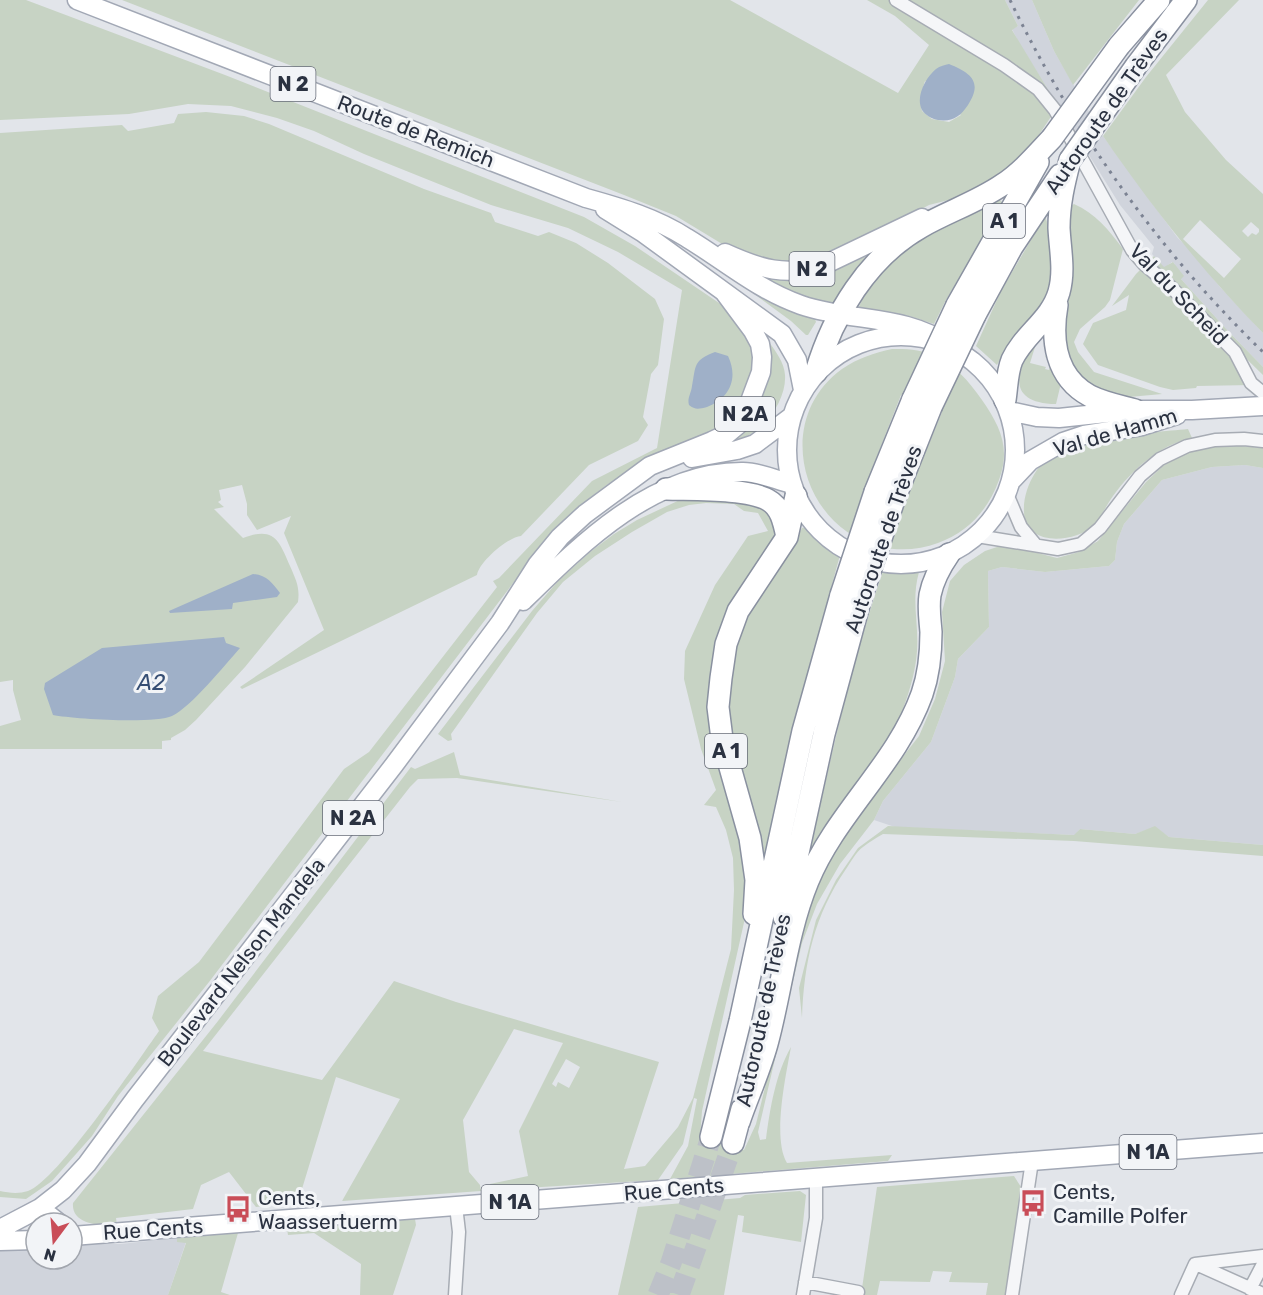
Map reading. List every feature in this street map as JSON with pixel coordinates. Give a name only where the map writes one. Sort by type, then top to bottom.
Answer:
[{"type":"highway","name":"Autoroute de Trèves","points":[[733,1143],[758,1041],[824,734],[850,598],[884,496],[922,403],[1052,138],[1119,46],[1159,0]]},
{"type":"highway","name":"Autoroute de Trèves","points":[[966,310],[1012,247],[1070,160],[1186,0]]},
{"type":"highway","name":"N 2","points":[[816,372],[824,348],[860,282],[888,250],[919,228],[1004,184],[1052,138]]},
{"type":"highway","name":"A 1","points":[[1070,160],[1060,196],[1062,276],[1053,335],[1057,359],[1071,381],[1091,397],[1135,410]]},
{"type":"highway","name":"A 1","points":[[1007,406],[1009,369],[1013,359],[1045,319],[1059,293]]},
{"type":"highway","points":[[666,489],[744,492],[768,500],[783,518],[787,537]]},
{"type":"highway","name":"A 1","points":[[740,1021],[754,915],[756,880],[750,838],[722,739],[718,707],[726,644],[738,611],[787,537],[794,490]]},
{"type":"highway","points":[[739,1122],[768,1042],[789,941],[808,881],[832,835],[895,748],[922,693],[928,675],[930,656],[928,607],[930,594],[938,571],[949,554]]},
{"type":"highway","name":"Autoroute de Trèves","points":[[711,1137],[740,1021],[803,731],[828,636],[850,598]]},
{"type":"main road","name":"Route de Remich","points":[[77,0],[586,198],[655,220],[687,237],[758,286],[800,304],[841,315],[913,326],[936,335],[957,349]]},
{"type":"main road","name":"Route de Remich","points":[[586,198],[642,232],[771,324],[782,334],[798,360],[803,390]]},
{"type":"main road","name":"N 2","points":[[655,220],[686,230],[719,250],[749,264],[771,270],[790,271],[808,270],[824,265],[920,218],[967,203]]},
{"type":"main road","name":"Boulevard Nelson Mandela","points":[[40,1208],[63,1190],[87,1164],[387,774],[500,623],[537,565],[560,537],[585,514],[650,466],[727,434],[739,424],[761,372],[762,357],[760,344],[753,331],[724,292]]},
{"type":"main road","points":[[902,335],[921,337],[957,349],[985,371],[1007,406],[1016,445],[1010,486],[989,524],[977,536],[949,554],[930,561],[910,564],[890,564],[861,556],[834,543],[806,514],[794,490],[786,451],[791,417],[803,390],[816,372],[846,349],[864,341],[902,335]]},
{"type":"main road","name":"Val de Hamm","points":[[1007,406],[1037,417],[1059,418],[1135,410],[1263,406]]},
{"type":"main road","name":"Val de Hamm","points":[[1010,486],[1030,461],[1063,442],[1084,435],[1142,426],[1192,410]]},
{"type":"main road","name":"Boulevard Nelson Mandela","points":[[630,483],[696,457],[737,450],[754,444],[791,417]]},
{"type":"main road","name":"Boulevard Nelson Mandela","points":[[500,623],[573,554],[631,508],[666,489],[694,478],[745,472],[794,490]]},
{"type":"main road","name":"Rue Cents","points":[[84,1233],[1263,1143]]},
{"type":"main road","points":[[0,1229],[40,1208],[44,1211]]},
{"type":"main road","points":[[0,1241],[24,1240]]},
{"type":"street","name":"Val du Scheid","points":[[896,0],[1004,64],[1038,89],[1055,110],[1132,250],[1235,352],[1251,382],[1263,393]]},
{"type":"street","points":[[977,536],[1058,549],[1081,544],[1100,528],[1140,477],[1160,459],[1187,446],[1215,440],[1263,441]]},
{"type":"street","points":[[1010,486],[1021,527],[1035,544]]},
{"type":"street","points":[[1012,1295],[1032,1161]]},
{"type":"street","points":[[802,1295],[816,1218],[816,1178]]},
{"type":"street","points":[[455,1295],[459,1232],[456,1206]]},
{"type":"street","points":[[1195,1264],[1263,1256]]},
{"type":"street","points":[[1195,1264],[1263,1294]]},
{"type":"street","points":[[1181,1295],[1195,1264]]},
{"type":"street","points":[[1250,1289],[1263,1264]]},
{"type":"street","points":[[805,1282],[858,1292]]},
{"type":"shaded area","points":[[1005,0],[1032,0],[1054,51],[1103,136],[1177,237],[1263,333],[1263,367],[1181,279],[1174,263],[1164,268],[1152,254],[1154,247],[1120,205],[1019,43],[1012,29],[1018,26]]},
{"type":"shaded area","points":[[1245,465],[1263,468],[1263,845],[1169,837],[1155,827],[1135,834],[1080,829],[1075,835],[895,827],[874,820],[883,801],[931,742],[955,677],[958,659],[989,627],[988,571],[1002,567],[1045,572],[1109,566],[1115,560],[1117,542],[1124,524],[1162,480],[1212,467]]},
{"type":"shaded area","points":[[177,1238],[177,1242],[186,1242],[168,1295],[0,1295],[0,1250],[24,1248],[24,1271],[84,1271],[84,1244],[120,1244]]},
{"type":"green space","points":[[0,0],[26,0],[225,75],[584,217],[635,246],[722,305],[743,326],[757,360],[741,411],[724,430],[649,461],[608,484],[578,507],[549,536],[209,982],[118,1096],[92,1136],[52,1181],[26,1199],[0,1197],[0,1191],[21,1193],[41,1183],[76,1144],[116,1093],[159,1031],[152,1018],[158,996],[199,962],[344,769],[369,752],[497,587],[493,581],[499,578],[592,481],[657,448],[682,290],[618,252],[568,228],[491,205],[364,154],[314,131],[231,106],[188,104],[129,114],[0,120]]},
{"type":"green space","points":[[122,0],[730,0],[898,93],[929,45],[895,16],[867,0],[1005,0],[1018,26],[1012,30],[1058,106],[1027,153],[999,180],[976,193],[929,205],[835,255],[795,264],[763,261],[737,253],[676,216]],"holes":[[[925,81],[961,115],[949,122],[932,119],[922,111],[920,99]]]},
{"type":"green space","points":[[1032,0],[1139,0],[1073,85],[1054,51]]},
{"type":"green space","points":[[1208,0],[1239,0],[1166,75],[1185,112],[1226,160],[1263,194],[1263,333],[1179,238],[1103,136],[1146,77]],"holes":[[[1200,220],[1241,259],[1224,278],[1183,239]],[[1251,222],[1259,229],[1259,232],[1256,235],[1252,233],[1248,237],[1242,231]]]},
{"type":"green space","points":[[206,112],[244,116],[269,124],[424,189],[491,213],[495,222],[538,236],[549,232],[576,243],[608,263],[655,299],[664,319],[658,365],[651,374],[643,417],[648,425],[638,441],[589,465],[521,536],[502,545],[488,557],[477,575],[242,689],[240,687],[324,630],[284,533],[291,516],[257,530],[247,515],[247,504],[242,485],[219,490],[221,500],[218,502],[224,507],[214,509],[243,538],[262,534],[274,538],[282,549],[298,588],[298,602],[245,667],[185,730],[171,740],[162,741],[162,749],[0,749],[0,726],[21,720],[13,690],[13,680],[0,682],[0,133],[122,125],[128,131],[174,123],[178,114]]},
{"type":"green space","points":[[996,196],[1003,203],[934,324],[909,316],[858,309],[868,289],[882,271],[899,256],[936,229]]},
{"type":"green space","points":[[1074,204],[1089,212],[1101,223],[1123,249],[1110,300],[1080,329],[1074,342],[1078,352],[1094,372],[1162,394],[1118,398],[1078,380],[1059,333],[1067,209]]},
{"type":"green space","points":[[1045,216],[1050,231],[1054,271],[1048,297],[997,365],[976,346],[1001,291]]},
{"type":"green space","points":[[867,254],[835,306],[794,292],[756,273]]},
{"type":"green space","points":[[1154,256],[1164,267],[1173,262],[1184,276],[1181,279],[1263,367],[1263,375],[1220,333],[1251,385],[1197,386],[1196,388],[1173,390],[1098,365],[1083,344],[1093,323],[1126,310],[1129,295],[1112,306],[1136,274]]},
{"type":"green space","points":[[757,296],[815,319],[816,322],[806,335]]},
{"type":"green space","points":[[769,342],[784,370],[782,396],[777,407],[762,426],[743,438],[733,440],[765,344]]},
{"type":"green space","points":[[1033,345],[1035,347],[1030,363],[1049,370],[1051,360],[1045,357],[1049,353],[1062,379],[1056,404],[1030,399],[1023,393],[1020,386],[1019,377],[1022,367]]},
{"type":"green space","points":[[892,349],[912,350],[932,355],[954,368],[982,400],[994,419],[1004,447],[999,480],[989,501],[976,519],[959,533],[938,543],[909,549],[880,547],[853,535],[831,517],[815,495],[805,469],[803,442],[808,415],[821,390],[848,365],[866,356]],"holes":[[[901,395],[919,402],[881,495],[865,487]],[[924,404],[942,412],[904,505],[887,497]]]},
{"type":"green space","points":[[1188,429],[1192,438],[1168,446],[1147,460],[1129,477],[1113,496],[1096,523],[1085,532],[1052,539],[1041,536],[1026,523],[1024,507],[1026,492],[1035,473],[1046,461],[1083,444],[1105,439]]},
{"type":"green space","points":[[1220,444],[1263,448],[1263,468],[1245,465],[1212,467],[1162,480],[1124,524],[1117,542],[1115,560],[1109,566],[1045,572],[1002,567],[988,571],[989,627],[958,659],[955,677],[931,742],[883,801],[874,820],[840,864],[817,904],[802,943],[758,1132],[760,1140],[766,1139],[778,1079],[791,1047],[780,1123],[783,1152],[787,1163],[892,1155],[888,1161],[670,1179],[688,1146],[697,1099],[694,1098],[683,1144],[658,1180],[491,1190],[490,1184],[528,1176],[519,1131],[563,1043],[514,1029],[463,1120],[469,1172],[480,1185],[481,1191],[342,1201],[400,1099],[336,1077],[298,1202],[256,1207],[229,1172],[201,1185],[193,1209],[116,1218],[117,1225],[88,1223],[84,1221],[84,1211],[74,1211],[73,1203],[218,1021],[411,767],[415,769],[454,752],[460,775],[622,802],[457,778],[418,779],[203,1051],[322,1080],[394,981],[456,1002],[659,1062],[624,1169],[645,1166],[678,1127],[693,1098],[731,949],[733,858],[726,830],[716,807],[704,805],[716,790],[701,749],[684,679],[685,651],[715,585],[748,536],[768,531],[758,513],[744,511],[734,504],[689,505],[667,512],[595,556],[563,582],[537,613],[451,734],[452,740],[448,741],[438,734],[532,611],[559,580],[614,534],[637,520],[684,498],[767,504],[777,524],[775,534],[719,641],[746,886],[745,918],[702,1111],[700,1138],[744,1150],[756,1124],[797,939],[826,861],[862,809],[919,736],[935,699],[945,661],[942,612],[950,581],[964,565],[985,551],[997,547],[1014,547],[1057,558],[1079,552],[1098,541],[1146,482],[1163,466],[1186,450]],"holes":[[[566,1059],[580,1067],[569,1088],[558,1082],[556,1087],[552,1084]]]},
{"type":"green space","points":[[806,527],[815,537],[840,555],[793,728],[763,866],[724,707],[734,647],[747,614],[802,528]]},
{"type":"green space","points":[[883,571],[919,572],[915,602],[917,651],[911,683],[891,736],[872,766],[861,776],[811,866],[807,864],[841,717],[860,644]]},
{"type":"green space","points":[[888,826],[1074,835],[1080,829],[1135,834],[1155,826],[1169,837],[1263,845],[1263,856],[1074,841],[883,834],[858,852],[826,904],[808,959],[802,1018],[799,988],[816,920],[836,880],[858,848]]},
{"type":"green space","points":[[1014,1176],[1021,1187],[1007,1295],[986,1295],[988,1283],[949,1282],[952,1272],[933,1271],[930,1282],[880,1281],[877,1295],[861,1295],[877,1187]]},
{"type":"green space","points":[[800,1191],[806,1195],[801,1242],[742,1232],[744,1216],[738,1215],[724,1295],[618,1295],[638,1207]]},
{"type":"green space","points":[[415,1219],[416,1225],[393,1295],[360,1295],[361,1264],[314,1233],[288,1235],[287,1229]]},
{"type":"green space","points":[[238,1233],[221,1292],[230,1295],[168,1295],[186,1243],[177,1242],[177,1238]]},
{"type":"water","points":[[949,64],[972,79],[974,90],[972,97],[959,116],[947,120],[933,119],[922,110],[921,93],[932,73],[939,67]]},
{"type":"water","points":[[715,352],[728,356],[732,373],[730,387],[715,403],[707,407],[693,408],[689,405],[688,400],[695,369],[699,361]]},
{"type":"water","points":[[253,574],[262,576],[272,583],[280,593],[277,597],[233,603],[232,609],[170,613],[169,611]]},
{"type":"water","name":"A2","points":[[224,637],[226,643],[240,648],[198,695],[172,716],[132,720],[53,715],[44,689],[45,683],[102,648]]},
{"type":"tunnel","points":[[658,1295],[671,1263],[711,1137]]},
{"type":"tunnel","points":[[679,1295],[733,1143]]},
{"type":"railway","points":[[1010,0],[1062,96],[1121,187],[1188,273],[1263,352]]},
{"type":"place","name":"Cents, Camille Polfer","points":[[1033,1203]]},
{"type":"place","name":"Cents, Waassertuerm","points":[[238,1209]]}]
